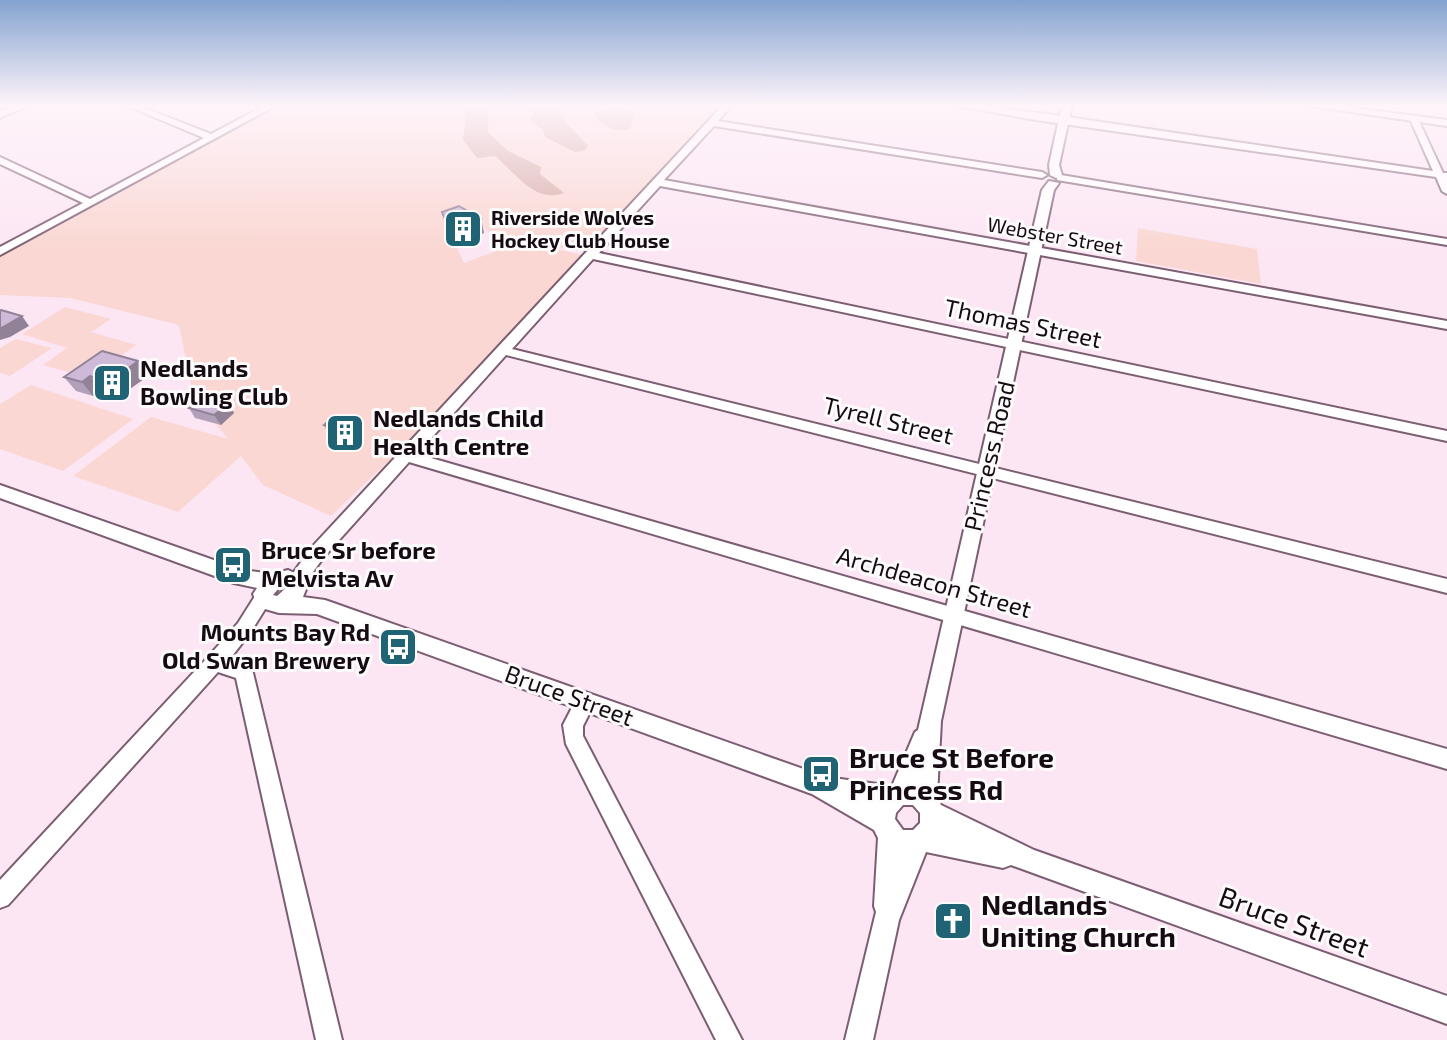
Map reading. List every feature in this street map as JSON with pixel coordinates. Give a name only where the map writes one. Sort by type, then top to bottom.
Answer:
[{"type":"street","points":[[0,252],[183,154]]},
{"type":"street","points":[[0,897],[683,154]]},
{"type":"street","points":[[900,154],[1447,242]]},
{"type":"street","name":"Princess Road","points":[[928,808],[930,721],[1057,154]]},
{"type":"street","points":[[1293,154],[1443,175]]},
{"type":"street","points":[[1432,154],[1447,191]]},
{"type":"street","points":[[0,160],[90,203]]},
{"type":"street","name":"Webster Street","points":[[657,182],[1447,325]]},
{"type":"street","name":"Thomas Street","points":[[591,255],[1447,436]]},
{"type":"street","name":"Tyrell Street","points":[[504,351],[1447,586]]},
{"type":"street","name":"Archdeacon Street","points":[[407,456],[1447,759]]},
{"type":"street","points":[[0,491],[279,591]]},
{"type":"street","name":"Bruce Street","points":[[279,591],[819,785],[896,795]]},
{"type":"street","points":[[215,663],[244,673],[329,1040]]},
{"type":"street","points":[[585,702],[573,725],[573,737],[729,1040]]},
{"type":"street","name":"Princess Road","points":[[896,795],[930,721]]},
{"type":"street","name":"Bruce Street","points":[[819,785],[888,828]]},
{"type":"street","points":[[859,1040],[886,920],[920,840],[933,825],[928,808],[916,795],[896,795],[883,811],[888,828],[886,920]]},
{"type":"street","name":"Bruce Street","points":[[928,808],[1029,861],[1447,1010]]},
{"type":"street","points":[[888,828],[900,840],[920,840]]},
{"type":"street","name":"Bruce Street","points":[[920,840],[1029,861]]},
{"type":"shaded area","points":[[185,154],[680,154],[589,253],[493,234],[473,220],[446,225],[464,263],[520,242],[589,256],[504,351],[331,516],[263,485],[241,456],[178,512],[73,476],[151,417],[228,439],[193,395],[179,325],[70,298],[0,295],[0,253]]},
{"type":"shaded area","points":[[474,154],[513,154],[541,167],[540,174],[564,193],[543,194],[526,185],[495,156],[477,158]]},
{"type":"shaded area","points":[[1138,228],[1257,249],[1261,284],[1136,261]]},
{"type":"shaded area","points":[[65,307],[111,319],[91,332],[136,345],[90,378],[43,365],[67,348],[22,334]]},
{"type":"shaded area","points":[[16,339],[52,348],[10,376],[0,373],[0,348]]},
{"type":"shaded area","points":[[31,385],[133,419],[63,471],[0,449],[0,404]]},
{"type":"building","points":[[459,206],[481,219],[451,233],[442,212]]},
{"type":"building","points":[[1,310],[22,316],[0,329]]},
{"type":"building","points":[[102,351],[138,361],[109,382],[90,376],[82,382],[64,377]]},
{"type":"building","points":[[203,397],[228,404],[214,415],[189,408]]},
{"type":"building","points":[[335,415],[357,421],[346,432],[324,425]]},
{"type":"place","name":"Riverside Wolves Hockey Club House","points":[[463,229]]},
{"type":"place","name":"Nedlands Bowling Club","points":[[112,383]]},
{"type":"place","name":"Nedlands Child Health Centre","points":[[345,433]]},
{"type":"place","name":"Bruce Sr before Melvista Av","points":[[233,565]]},
{"type":"place","name":"Mounts Bay Rd Old Swan Brewery","points":[[398,647]]},
{"type":"place","name":"Bruce St Before Princess Rd","points":[[821,774]]},
{"type":"place","name":"Nedlands Uniting Church","points":[[953,921]]}]
